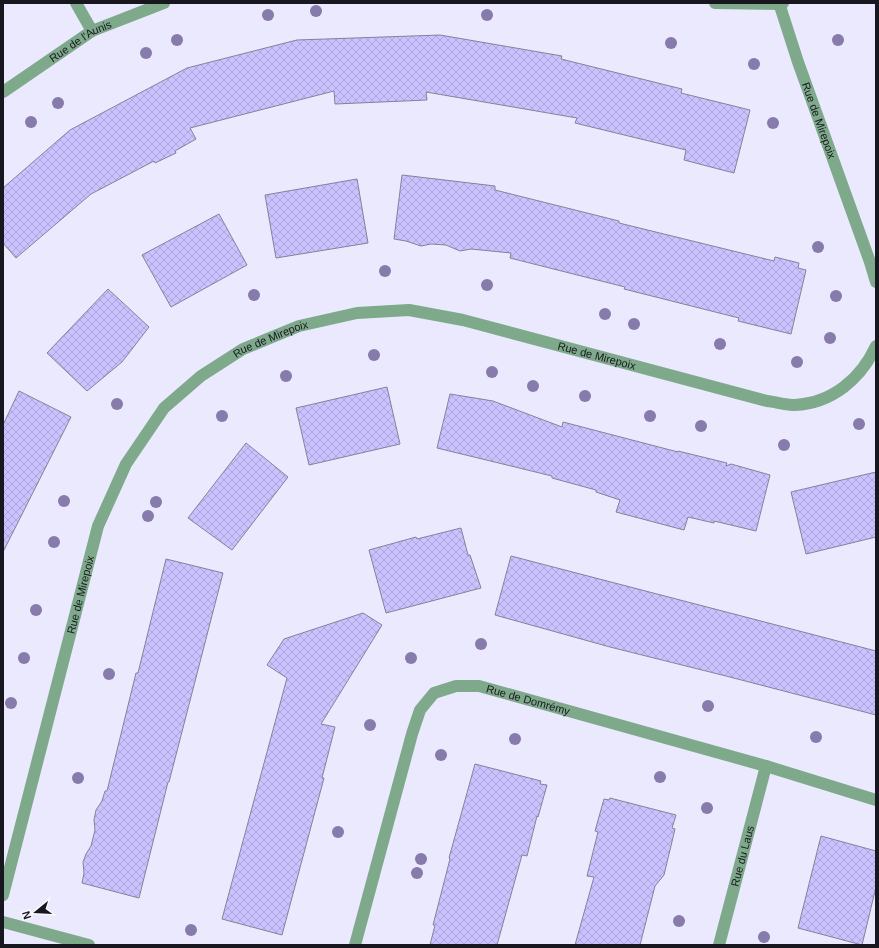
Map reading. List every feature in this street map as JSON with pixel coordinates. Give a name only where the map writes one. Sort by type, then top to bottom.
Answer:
[{"type":"street","points":[[76,3],[92,31]]},
{"type":"street","name":"Rue de l'Aunis","points":[[3,92],[92,31],[164,3]]},
{"type":"street","points":[[715,3],[780,3]]},
{"type":"street","name":"Rue de Mirepoix","points":[[780,3],[801,70],[876,282]]},
{"type":"street","name":"Rue de Mirepoix","points":[[3,896],[98,526],[126,464],[164,408],[201,376],[243,349],[299,326],[357,313],[409,310],[464,320],[760,399],[795,405],[820,400],[843,389],[861,372],[876,346]]},
{"type":"street","name":"Rue de Domrémy","points":[[355,945],[412,734],[420,710],[434,693],[456,686],[479,686],[766,766],[876,800]]},
{"type":"street","name":"Rue du Laus","points":[[719,945],[766,766]]},
{"type":"street","points":[[3,922],[88,945]]},
{"type":"building","points":[[440,35],[562,56],[561,59],[682,89],[681,93],[750,110],[734,173],[684,160],[686,150],[575,123],[577,118],[426,92],[427,100],[335,104],[334,91],[190,128],[196,139],[175,151],[176,153],[155,163],[154,161],[91,194],[16,258],[3,243],[3,188],[70,130],[187,68],[297,40]]},
{"type":"building","points":[[402,175],[495,186],[495,190],[619,221],[619,223],[774,261],[775,257],[799,263],[798,268],[806,270],[791,334],[738,321],[739,318],[624,289],[625,287],[510,258],[511,253],[471,249],[460,251],[446,245],[431,244],[421,246],[394,239]]},
{"type":"building","points":[[357,179],[368,243],[276,258],[265,195]]},
{"type":"building","points":[[219,214],[247,265],[171,307],[142,255]]},
{"type":"building","points":[[108,289],[149,327],[122,362],[87,391],[47,353]]},
{"type":"building","points":[[387,387],[400,444],[309,465],[296,408]]},
{"type":"building","points":[[19,391],[71,417],[3,552],[3,425]]},
{"type":"building","points":[[450,394],[493,401],[562,427],[563,422],[678,452],[727,463],[726,466],[731,464],[770,475],[756,531],[714,521],[714,523],[688,517],[684,530],[616,512],[620,500],[596,492],[596,490],[552,478],[552,476],[437,448]]},
{"type":"building","points":[[246,443],[288,477],[232,550],[188,518]]},
{"type":"building","points":[[876,472],[876,537],[806,554],[791,492]]},
{"type":"building","points":[[461,528],[468,555],[470,555],[481,588],[386,613],[369,550],[416,537],[417,539]]},
{"type":"building","points":[[511,556],[876,651],[876,715],[610,647],[495,615]]},
{"type":"building","points":[[166,559],[223,573],[139,898],[82,883],[84,873],[83,862],[91,846],[95,830],[94,820],[96,810],[102,801],[105,791],[107,791]]},
{"type":"building","points":[[363,613],[382,625],[321,724],[335,727],[322,778],[324,778],[282,935],[222,919],[287,678],[267,665],[284,639]]},
{"type":"building","points":[[475,764],[541,781],[540,784],[547,785],[538,817],[537,816],[527,856],[522,855],[497,945],[430,945],[435,925],[433,925],[450,859],[449,858]]},
{"type":"building","points":[[610,798],[676,815],[672,828],[675,829],[664,875],[655,886],[640,945],[575,945],[594,877],[587,876],[598,832],[595,831],[604,799],[609,800]]},
{"type":"building","points":[[821,836],[876,851],[876,887],[862,945],[798,928]]}]
